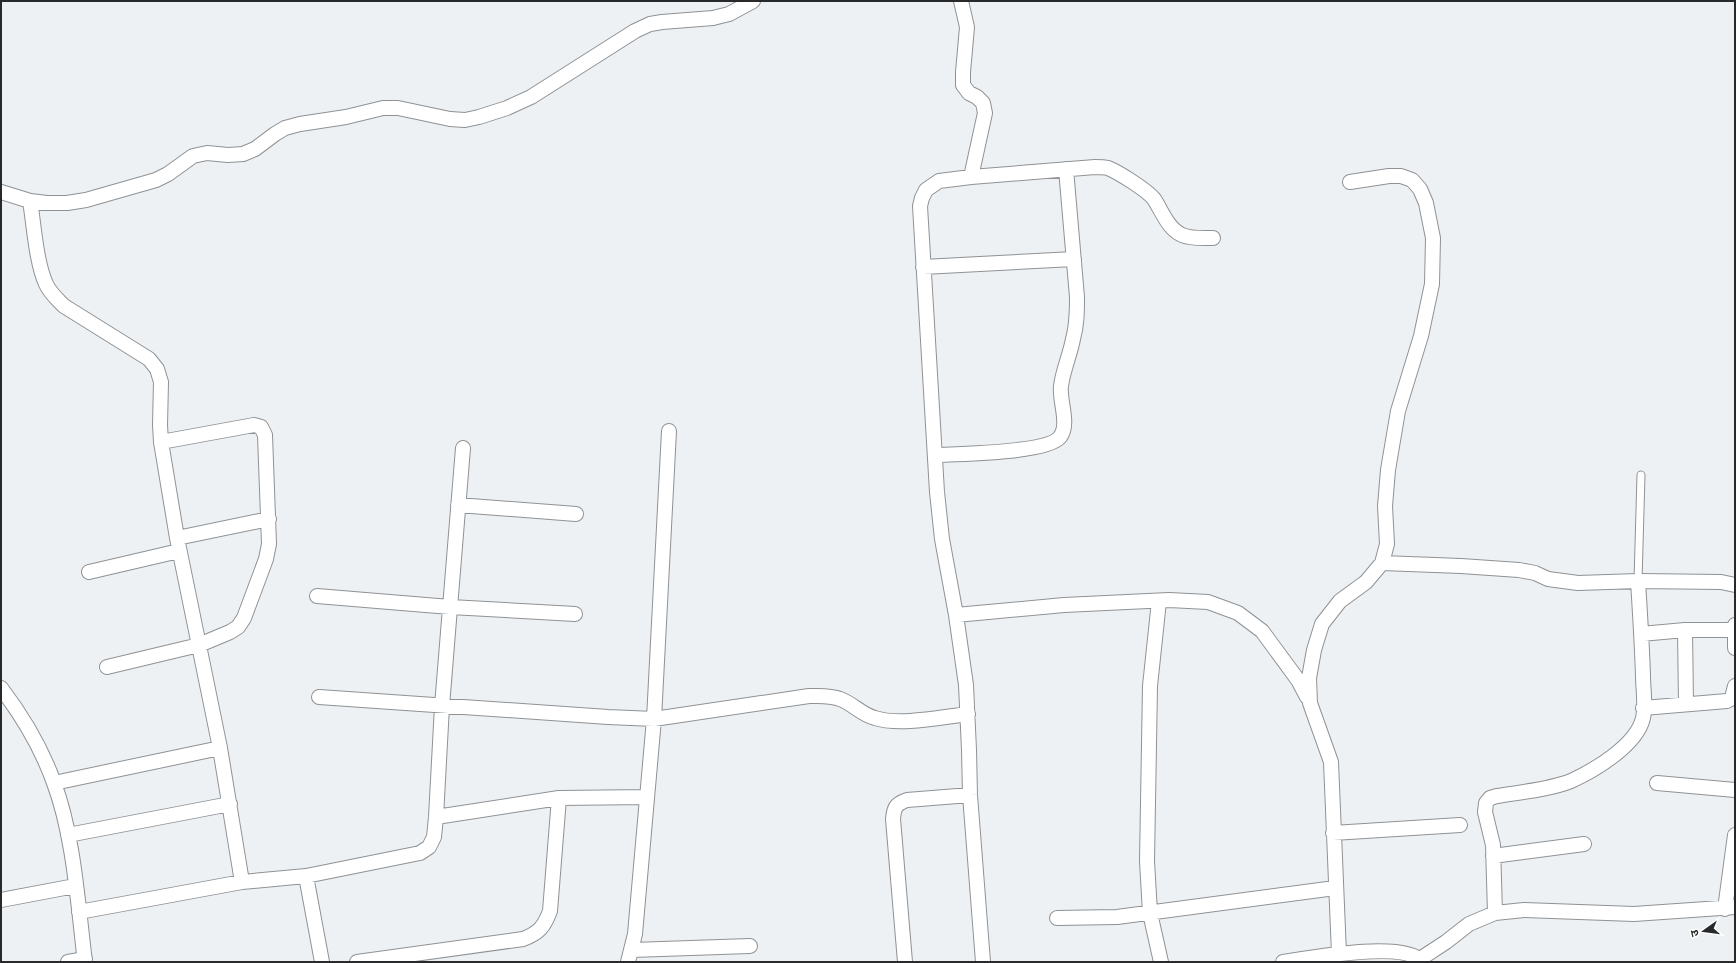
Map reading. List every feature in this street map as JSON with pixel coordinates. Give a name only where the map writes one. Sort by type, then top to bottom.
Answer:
[{"type":"street","points":[[1,192],[30,201],[47,203],[67,203],[86,200],[156,180],[168,174],[193,156],[207,153],[228,155],[243,154],[255,149],[285,128],[300,124],[346,117],[383,108],[398,108],[450,120],[466,120],[479,117],[508,108],[531,97],[635,31],[650,24],[713,18],[729,14],[753,1]]},
{"type":"street","points":[[961,1],[967,27],[963,85],[983,103],[985,113],[971,177]]},
{"type":"street","points":[[983,962],[970,795],[966,686],[956,615],[942,539],[937,492],[923,267],[920,206],[922,198],[926,190],[939,182],[971,177],[1066,169],[1095,167],[1108,168],[1145,189],[1153,198],[1168,223],[1175,230],[1187,236],[1213,238]]},
{"type":"street","points":[[935,456],[1032,448],[1050,444],[1060,437],[1064,425],[1061,387],[1074,338],[1076,318],[1074,259],[1066,169]]},
{"type":"street","points":[[1310,703],[1309,678],[1314,650],[1322,624],[1340,601],[1366,582],[1382,563],[1387,544],[1385,506],[1388,470],[1398,411],[1421,336],[1432,284],[1433,238],[1426,203],[1420,189],[1412,180],[1402,176],[1389,176],[1350,182]]},
{"type":"street","points":[[30,201],[42,270],[46,284],[53,296],[64,306],[149,359],[157,369],[161,382],[161,442],[178,545],[220,748],[242,882]]},
{"type":"street","points":[[923,267],[1074,259]]},
{"type":"street","points":[[107,667],[198,645],[230,632],[238,627],[244,618],[266,559],[269,544],[269,519],[265,435],[260,427],[254,425],[161,442]]},
{"type":"street","points":[[668,431],[654,719],[635,934],[630,956],[750,946]]},
{"type":"street","points":[[79,912],[242,882],[306,876],[420,853],[430,847],[434,837],[436,817],[442,706],[463,448]]},
{"type":"street","points":[[458,505],[576,514]]},
{"type":"street","points":[[89,572],[269,519]]},
{"type":"street","points":[[1382,563],[1520,570],[1535,573],[1548,579],[1578,583],[1638,581],[1721,582],[1735,585]]},
{"type":"street","points":[[1495,913],[1493,845],[1485,812],[1486,802],[1490,798],[1545,788],[1571,781],[1589,771],[1624,747],[1636,735],[1643,718],[1638,581]]},
{"type":"street","points":[[317,596],[450,607],[575,614]]},
{"type":"street","points":[[956,615],[1064,605],[1159,601],[1208,602],[1238,613],[1262,631],[1298,680],[1310,703],[1331,762],[1333,779],[1333,833],[1339,954]]},
{"type":"street","points":[[1159,601],[1150,686],[1147,861],[1150,913],[1161,962]]},
{"type":"street","points":[[1641,634],[1684,630],[1735,628],[1735,648]]},
{"type":"street","points":[[1684,630],[1686,704]]},
{"type":"street","points":[[1643,708],[1727,701],[1732,698],[1735,686]]},
{"type":"street","points":[[1,688],[30,730],[54,783],[68,835],[85,960],[68,962]]},
{"type":"street","points":[[319,697],[654,719],[809,696],[828,696],[841,699],[874,718],[887,721],[902,721],[968,714]]},
{"type":"street","points":[[54,783],[220,748]]},
{"type":"street","points":[[1657,783],[1735,790]]},
{"type":"street","points":[[905,962],[893,819],[894,808],[898,803],[907,800],[970,795]]},
{"type":"street","points":[[436,817],[559,798],[647,797]]},
{"type":"street","points":[[358,962],[523,939],[534,935],[545,924],[550,911],[559,798]]},
{"type":"street","points":[[68,835],[230,804]]},
{"type":"street","points":[[1333,833],[1460,825]]},
{"type":"street","points":[[1283,962],[1339,954],[1391,951],[1406,952],[1421,961],[1469,924],[1495,913],[1524,910],[1634,914],[1730,908],[1735,835]]},
{"type":"street","points":[[1493,856],[1584,844]]},
{"type":"street","points":[[306,876],[322,962]]},
{"type":"street","points":[[1,900],[75,886]]},
{"type":"street","points":[[1057,918],[1117,917],[1335,888]]},
{"type":"lane","points":[[1638,581],[1641,475]]}]
